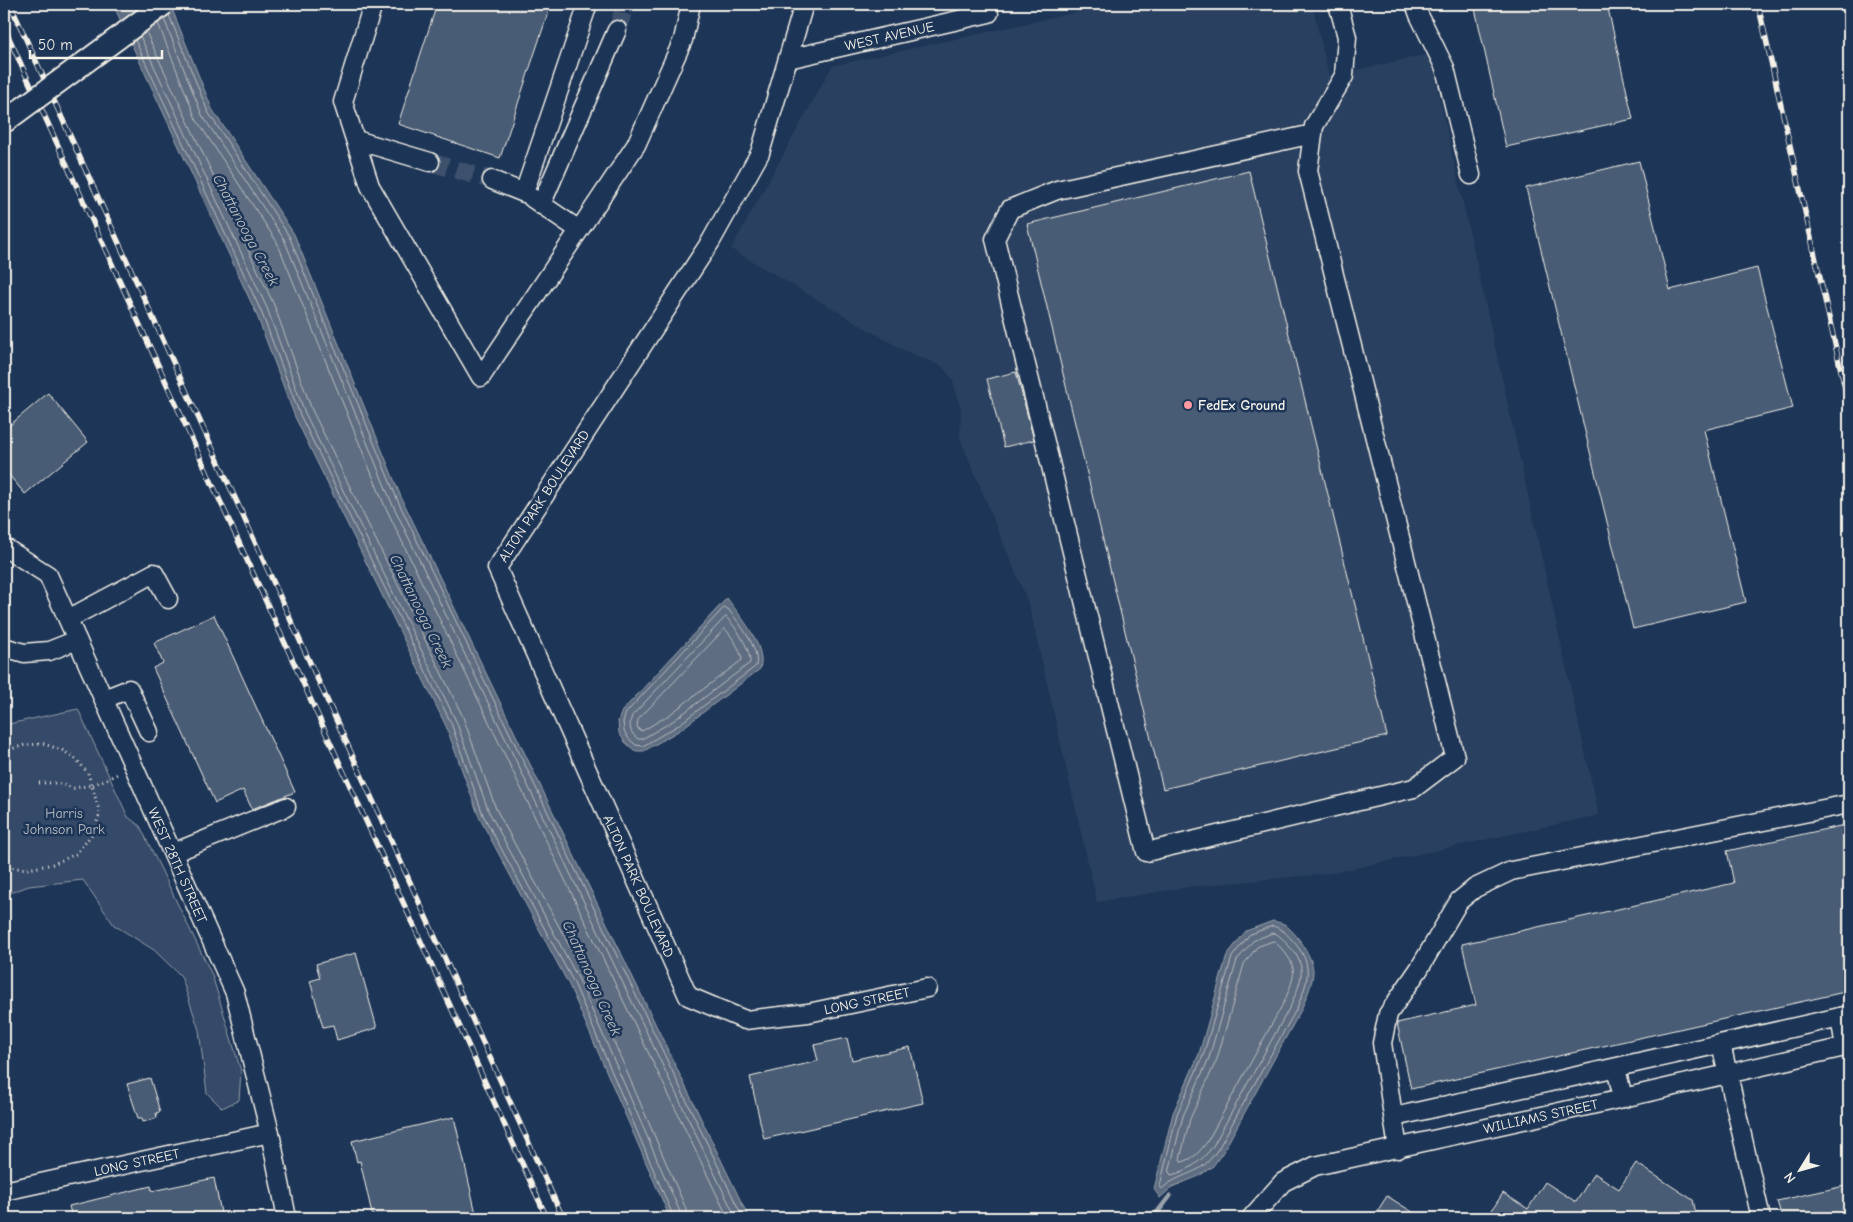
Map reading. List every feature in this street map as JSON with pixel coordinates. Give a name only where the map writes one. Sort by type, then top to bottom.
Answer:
[{"type":"main road","points":[[4,122],[164,4]]},
{"type":"street","points":[[373,4],[343,102],[370,186],[481,377],[636,145],[683,40],[691,4]]},
{"type":"street","points":[[524,193],[588,4]]},
{"type":"street","name":"ALTON PARK BOULEVARD","points":[[804,4],[760,152],[711,241],[497,568],[688,996],[745,1020],[808,1013]]},
{"type":"street","points":[[1313,134],[1058,190],[1010,209],[995,239],[1146,852],[1414,788],[1455,757],[1308,171],[1313,134],[1314,126],[1344,76],[1347,37],[1338,4]]},
{"type":"street","points":[[1416,4],[1419,15],[1445,68],[1471,175]]},
{"type":"street","name":"WEST AVENUE","points":[[788,59],[989,13]]},
{"type":"street","points":[[541,204],[617,30]]},
{"type":"street","points":[[356,140],[430,162]]},
{"type":"street","points":[[492,180],[524,193],[579,230]]},
{"type":"street","name":"WEST 28TH STREET","points":[[4,547],[48,575],[234,993],[270,1133],[287,1218]]},
{"type":"street","points":[[68,619],[154,573],[168,599]]},
{"type":"street","points":[[4,647],[24,652],[48,651],[77,640]]},
{"type":"street","points":[[104,699],[129,689],[149,732]]},
{"type":"street","points":[[1398,1148],[1382,1043],[1388,1014],[1419,969],[1459,901],[1475,888],[1511,871],[1849,804]]},
{"type":"street","points":[[173,853],[286,807]]},
{"type":"street","name":"LONG STREET","points":[[808,1013],[927,988]]},
{"type":"street","points":[[1394,1118],[1845,1016],[1847,1046]]},
{"type":"street","points":[[1721,1044],[1761,1218]]},
{"type":"street","name":"WILLIAMS STREET","points":[[1251,1218],[1283,1182],[1315,1166],[1847,1046]]},
{"type":"street","points":[[1616,1068],[1623,1098]]},
{"type":"street","name":"LONG STREET","points":[[4,1191],[270,1133]]},
{"type":"path","points":[[4,751],[26,745],[44,744],[62,750],[76,760],[88,773],[100,813],[93,833],[76,854],[53,864],[30,869],[4,867]]},
{"type":"path","points":[[39,783],[56,783],[74,788],[93,786],[134,766]]},
{"type":"shaded area","points":[[1115,4],[1312,4],[1329,76],[1430,54],[1599,815],[1333,873],[1188,887],[1097,902],[1029,605],[960,438],[961,409],[952,378],[941,366],[903,350],[731,249],[832,66]]},
{"type":"green space","name":"Harris Johnson Park","points":[[78,709],[128,817],[140,826],[212,975],[241,1071],[239,1100],[222,1108],[207,1093],[199,1030],[181,976],[154,950],[114,925],[83,880],[29,886],[4,895],[4,725]]},
{"type":"water","name":"Chattanooga Creek","points":[[113,4],[170,4],[212,109],[294,234],[401,497],[749,1218],[670,1218],[569,985],[479,817],[446,726],[295,417],[256,313]]},
{"type":"water","points":[[727,598],[745,622],[756,641],[760,651],[760,669],[680,730],[644,751],[635,751],[619,733],[618,721],[622,711]]},
{"type":"water","points":[[1273,921],[1284,924],[1289,928],[1308,953],[1313,973],[1307,996],[1223,1152],[1213,1166],[1199,1176],[1172,1187],[1160,1198],[1154,1189],[1173,1113],[1199,1054],[1227,955],[1246,931]]},
{"type":"building","points":[[437,4],[551,4],[500,158],[398,124]]},
{"type":"building","points":[[1474,4],[1607,4],[1633,119],[1506,147]]},
{"type":"building","points":[[1639,161],[1670,290],[1757,268],[1793,408],[1704,430],[1746,602],[1633,629],[1526,188]]},
{"type":"building","name":"FedEx Ground","points":[[1249,171],[1387,736],[1163,789],[1027,224]]},
{"type":"building","points":[[1016,372],[1034,440],[1004,447],[987,379]]},
{"type":"building","points":[[48,393],[88,442],[25,494],[4,469],[4,430]]},
{"type":"building","points":[[214,615],[295,792],[252,809],[243,790],[215,803],[153,668],[163,663],[154,643]]},
{"type":"building","points":[[1849,824],[1849,991],[1411,1089],[1397,1023],[1476,1005],[1462,944],[1734,883],[1727,851]]},
{"type":"building","points":[[356,953],[377,1028],[337,1040],[333,1025],[323,1027],[310,981],[320,978],[316,964]]},
{"type":"building","points":[[847,1038],[852,1060],[910,1047],[923,1103],[764,1139],[750,1077],[818,1061],[814,1045]]},
{"type":"building","points":[[150,1078],[160,1112],[156,1113],[157,1118],[143,1122],[142,1118],[138,1118],[127,1084]]},
{"type":"building","points":[[454,1117],[477,1218],[373,1218],[360,1161],[357,1162],[352,1141]]},
{"type":"building","points":[[1636,1163],[1693,1200],[1697,1218],[1487,1218],[1503,1193],[1528,1209],[1545,1182],[1576,1202],[1594,1173],[1619,1189]]},
{"type":"building","points":[[214,1178],[222,1218],[72,1218],[69,1206],[151,1186],[152,1191]]},
{"type":"building","points":[[1849,1185],[1849,1218],[1782,1218],[1777,1201]]},
{"type":"building","points":[[1387,1196],[1422,1218],[1373,1218]]},
{"type":"waterway","points":[[1153,1218],[1170,1196]]},
{"type":"tunnel","points":[[617,30],[626,4]]},
{"type":"tunnel","points":[[430,162],[492,180]]},
{"type":"railway","points":[[10,4],[563,1218]]},
{"type":"railway","points":[[1758,4],[1849,406]]},
{"type":"railway","points":[[4,27],[547,1218]]},
{"type":"place","name":"FedEx Ground","points":[[1188,405]]}]
